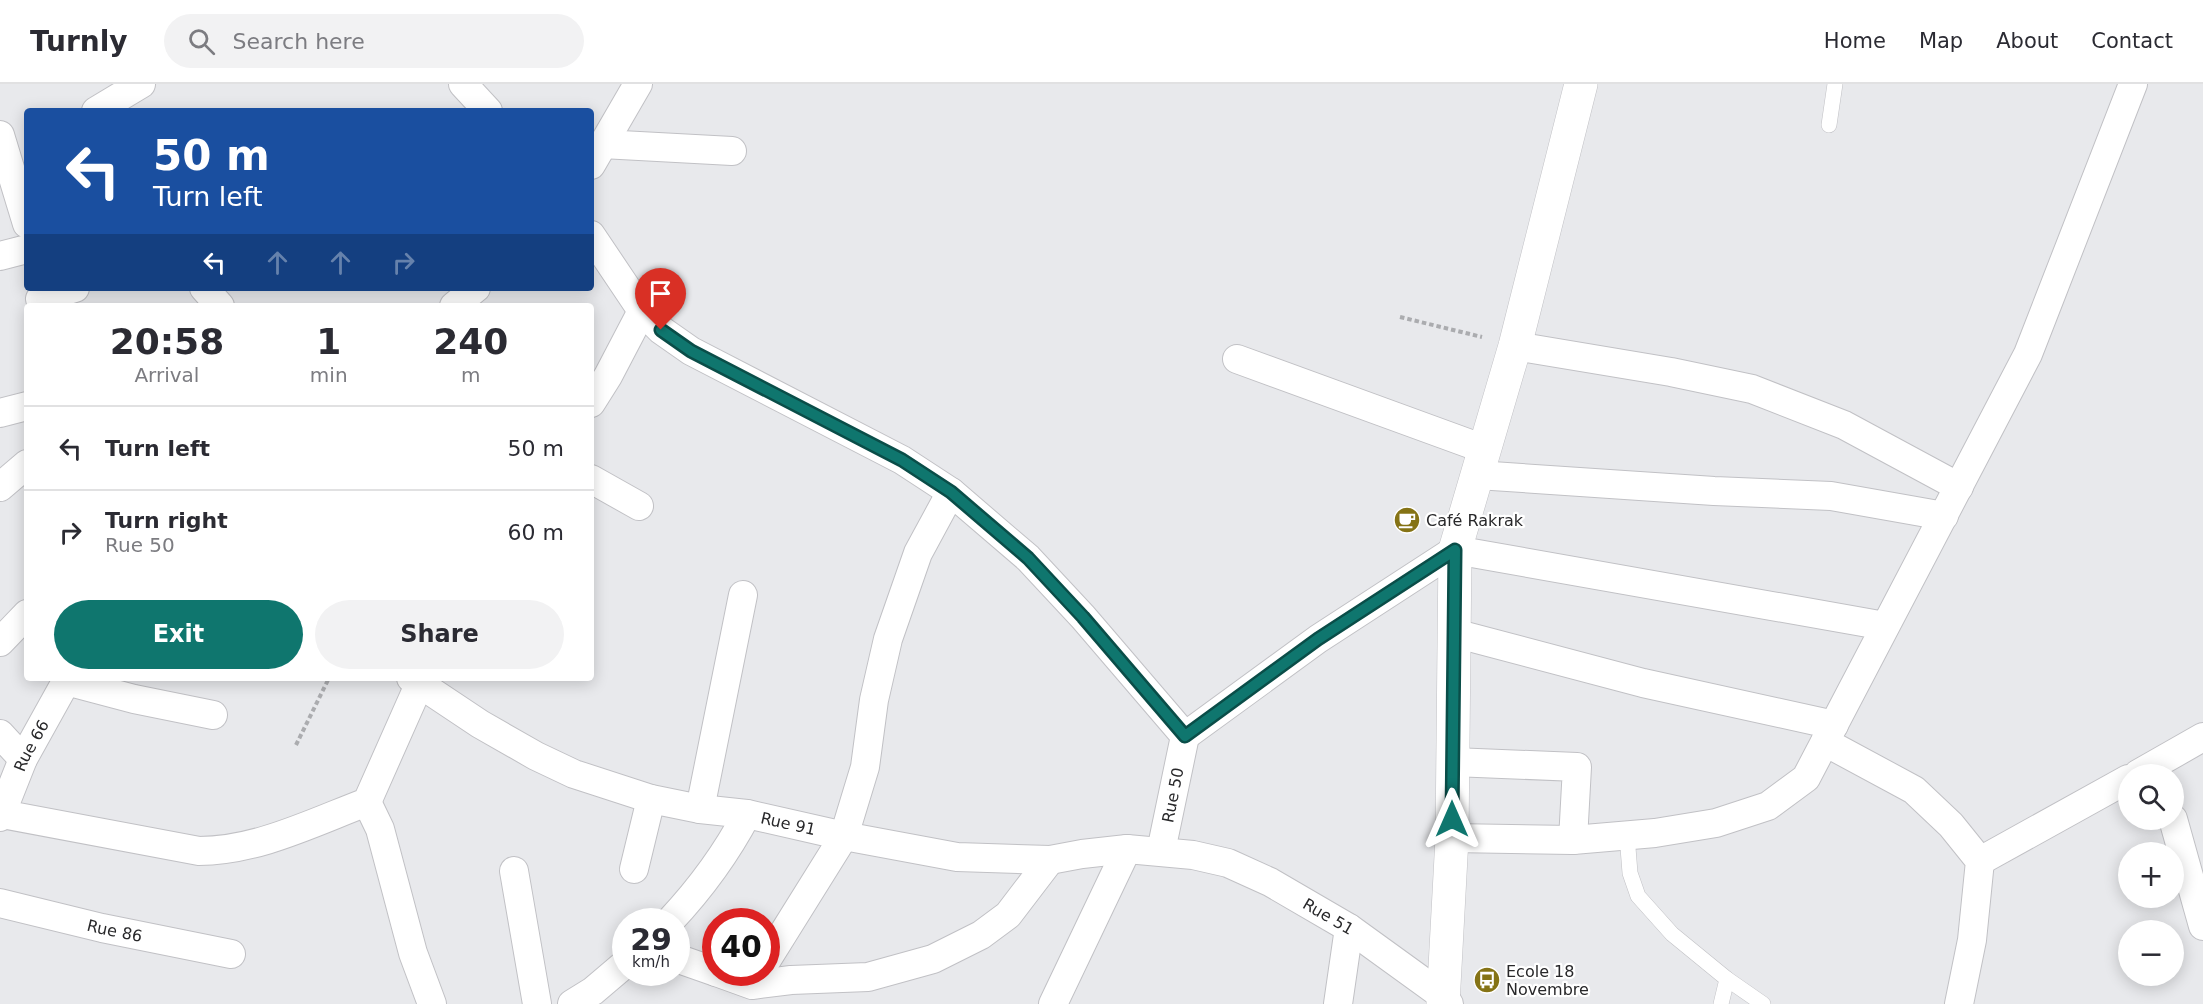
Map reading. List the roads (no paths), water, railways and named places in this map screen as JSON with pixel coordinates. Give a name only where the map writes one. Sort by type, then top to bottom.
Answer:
[{"type":"street","points":[[101,108],[141,84]]},
{"type":"street","points":[[463,84],[485,108]]},
{"type":"street","points":[[596,154],[638,84]]},
{"type":"street","points":[[1445,1001],[1452,838],[1455,550],[1515,346],[1581,84]]},
{"type":"street","points":[[1452,838],[1573,840],[1655,833],[1716,822],[1768,806],[1806,778],[2028,354],[2133,84]]},
{"type":"street","points":[[0,135],[12,160],[24,211]]},
{"type":"street","points":[[596,154],[732,151]]},
{"type":"street","points":[[594,239],[642,311],[661,330],[691,351],[902,460],[951,492],[1028,558],[1083,617],[1185,736],[1318,639],[1455,550],[1886,626]]},
{"type":"street","points":[[0,256],[24,250]]},
{"type":"street","points":[[40,298],[64,291]]},
{"type":"street","points":[[206,291],[216,303]]},
{"type":"street","points":[[458,303],[472,291]]},
{"type":"street","points":[[594,398],[642,311]]},
{"type":"street","points":[[1515,346],[1671,372],[1752,389],[1844,425],[1959,487]]},
{"type":"street","points":[[1237,359],[1481,462],[1714,491],[1831,496],[1944,516]]},
{"type":"street","points":[[0,413],[24,407]]},
{"type":"street","points":[[0,487],[24,467]]},
{"type":"street","points":[[594,481],[639,506]]},
{"type":"street","points":[[780,939],[844,836],[865,767],[874,700],[888,639],[918,553],[951,492]]},
{"type":"street","points":[[700,809],[743,595]]},
{"type":"street","points":[[0,642],[24,617]]},
{"type":"street","points":[[1454,633],[1830,733],[1914,790],[1951,825],[1980,861],[1972,940],[1959,1004]]},
{"type":"street","name":"Rue 66","points":[[1,816],[23,759],[66,681]]},
{"type":"street","points":[[74,681],[134,699],[213,715]]},
{"type":"street","points":[[1,816],[199,851],[221,851],[278,836],[367,802],[417,681]]},
{"type":"street","name":"Rue 91","points":[[418,681],[480,724],[536,756],[574,774],[651,799],[700,809],[747,814],[844,836],[957,857],[1050,860],[1127,849],[1193,855]]},
{"type":"street","points":[[0,734],[23,759]]},
{"type":"street","name":"Rue 50","points":[[1161,851],[1185,736]]},
{"type":"street","points":[[2161,764],[2203,737]]},
{"type":"street","points":[[1453,762],[1577,767],[1573,840]]},
{"type":"street","points":[[1980,861],[2118,785]]},
{"type":"street","points":[[634,869],[651,799]]},
{"type":"street","points":[[367,802],[380,829],[413,953],[432,1004]]},
{"type":"street","points":[[681,908],[714,869],[747,814]]},
{"type":"street","points":[[2176,830],[2203,926]]},
{"type":"street","points":[[1053,1004],[1127,849]]},
{"type":"street","name":"Rue 51","points":[[1193,855],[1228,863],[1270,882],[1349,928],[1445,1001]]},
{"type":"street","points":[[780,979],[868,976],[933,958],[981,935],[1008,915],[1050,860]]},
{"type":"street","points":[[514,871],[537,1004]]},
{"type":"street","name":"Rue 86","points":[[0,903],[102,928],[231,954]]},
{"type":"street","points":[[1338,1004],[1349,928]]},
{"type":"street","points":[[572,1004],[592,992],[612,975]]},
{"type":"lane","points":[[1829,125],[1835,84]]},
{"type":"lane","points":[[1627,835],[1630,873],[1638,896],[1672,934],[1727,979],[1763,1004]]},
{"type":"lane","points":[[1721,1004],[1727,979]]},
{"type":"place","name":"Café Rakrak","points":[[1407,520]]},
{"type":"place","name":"Ecole 18 Novembre","points":[[1487,980]]}]
